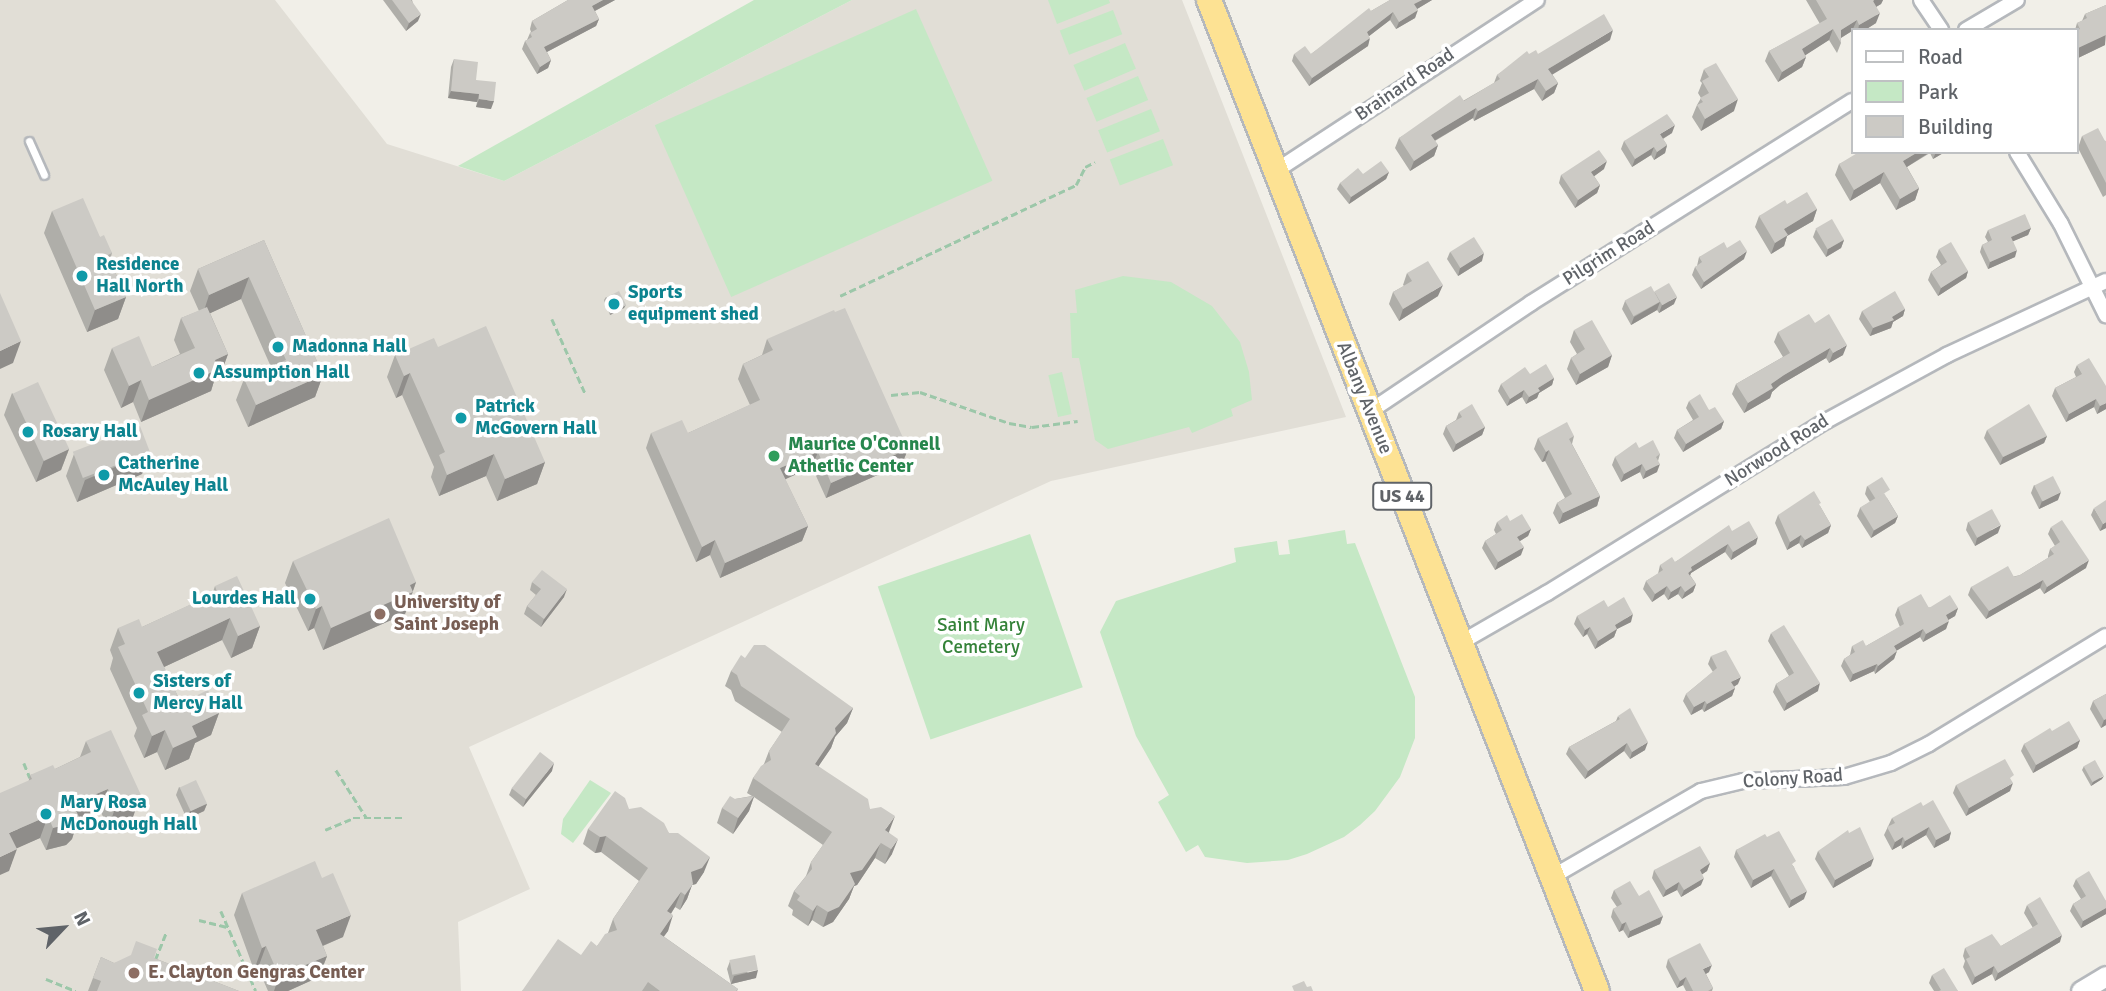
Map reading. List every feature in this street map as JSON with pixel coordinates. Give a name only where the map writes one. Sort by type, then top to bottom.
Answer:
[{"type":"highway","name":"Albany Avenue","points":[[1209,0],[1273,172],[1597,991]]},
{"type":"street","name":"Brainard Road","points":[[1273,172],[1537,0]]},
{"type":"street","points":[[1921,0],[1940,28]]},
{"type":"street","points":[[1969,28],[2017,0]]},
{"type":"street","name":"Pilgrim Road","points":[[1369,412],[1531,303],[1850,102]]},
{"type":"street","points":[[2018,154],[2099,285],[2106,315]]},
{"type":"street","name":"Norwood Road","points":[[1460,643],[1537,600],[1826,421],[1947,355],[2099,285]]},
{"type":"street","name":"Colony Road","points":[[1552,877],[1701,791],[1743,781],[1844,776],[1891,762],[1929,744],[2106,636]]},
{"type":"street","points":[[2081,991],[2106,976]]},
{"type":"lane","points":[[29,141],[44,175]]},
{"type":"path","points":[[840,296],[1076,185],[1085,167],[1095,162]]},
{"type":"path","points":[[552,319],[586,395]]},
{"type":"path","points":[[891,395],[920,392],[1009,423],[1032,427],[1078,421]]},
{"type":"path","points":[[24,764],[32,782]]},
{"type":"path","points":[[336,770],[366,817]]},
{"type":"path","points":[[325,830],[353,818],[402,818]]},
{"type":"path","points":[[220,911],[256,991]]},
{"type":"path","points":[[200,920],[228,927]]},
{"type":"path","points":[[155,963],[167,931]]},
{"type":"path","points":[[46,979],[76,991]]},
{"type":"shaded area","name":"University of Saint Joseph","points":[[0,0],[275,0],[387,144],[504,181],[852,0],[1182,0],[1346,417],[1051,481],[469,747],[530,889],[458,922],[461,991],[0,991]]},
{"type":"green space","points":[[754,0],[852,0],[504,181],[458,166]]},
{"type":"green space","points":[[1048,0],[1109,0],[1110,3],[1057,24]]},
{"type":"green space","points":[[916,9],[992,181],[731,297],[655,125]]},
{"type":"green space","points":[[1113,10],[1122,34],[1069,55],[1060,30]]},
{"type":"green space","points":[[1125,43],[1136,69],[1084,91],[1073,65]]},
{"type":"green space","points":[[1138,76],[1148,100],[1097,122],[1086,98]]},
{"type":"green space","points":[[1151,109],[1160,131],[1107,153],[1098,130]]},
{"type":"green space","points":[[1163,139],[1173,165],[1120,186],[1110,159]]},
{"type":"green space","points":[[1123,276],[1171,282],[1212,306],[1240,342],[1249,372],[1252,400],[1231,409],[1233,416],[1192,433],[1189,427],[1108,449],[1095,440],[1079,358],[1072,358],[1070,313],[1077,313],[1075,290]]},
{"type":"green space","points":[[1062,372],[1072,414],[1058,417],[1048,375]]},
{"type":"green space","points":[[1345,530],[1347,544],[1355,543],[1415,697],[1415,738],[1400,777],[1375,811],[1360,825],[1344,837],[1307,854],[1288,860],[1247,863],[1205,857],[1198,845],[1186,852],[1158,802],[1169,795],[1136,736],[1100,632],[1116,601],[1236,562],[1234,548],[1277,541],[1279,555],[1290,554],[1288,540]]},
{"type":"green space","name":"Saint Mary Cemetery","points":[[1030,534],[1083,687],[931,740],[878,586]]},
{"type":"green space","points":[[590,780],[611,793],[573,843],[561,834],[563,819]]},
{"type":"building","points":[[392,0],[411,0],[421,14],[409,23]]},
{"type":"building","points":[[568,0],[603,0],[592,6],[599,19],[544,47],[551,60],[540,67],[525,41],[532,37],[530,33],[537,29],[532,21]]},
{"type":"building","points":[[1390,0],[1422,0],[1414,4],[1418,10],[1399,22],[1393,12],[1367,32],[1370,38],[1312,78],[1294,54],[1305,46],[1311,54],[1369,8],[1371,11]]},
{"type":"building","points":[[1816,0],[1874,0],[1880,13],[1859,25],[1857,20],[1841,30],[1841,43],[1833,29],[1802,49],[1806,57],[1782,72],[1769,51],[1827,19]]},
{"type":"building","points":[[2106,5],[2106,35],[2078,48],[2080,29],[2077,23],[2087,18],[2085,14]]},
{"type":"building","points":[[1604,14],[1613,30],[1548,69],[1558,83],[1546,91],[1538,79],[1478,111],[1476,108],[1431,135],[1438,145],[1414,161],[1399,138],[1460,95],[1464,101],[1500,79],[1497,75],[1527,51],[1529,54],[1536,50],[1538,54]]},
{"type":"building","points":[[454,59],[478,62],[476,80],[496,82],[494,101],[479,99],[479,94],[451,91]]},
{"type":"building","points":[[1716,63],[1738,99],[1705,119],[1697,105],[1703,102],[1700,98],[1709,93],[1702,81],[1709,77],[1704,69]]},
{"type":"building","points":[[1667,114],[1675,125],[1660,134],[1667,145],[1657,152],[1654,147],[1635,159],[1624,141]]},
{"type":"building","points":[[2098,128],[2106,141],[2106,183],[2082,136]]},
{"type":"building","points":[[1599,150],[1607,161],[1591,172],[1600,185],[1578,200],[1561,175]]},
{"type":"building","points":[[1856,154],[1915,154],[1903,161],[1919,188],[1900,199],[1884,172],[1854,190],[1839,164]]},
{"type":"building","points":[[1381,161],[1389,172],[1351,197],[1340,183],[1358,168],[1363,174]]},
{"type":"building","points":[[1807,192],[1817,209],[1784,229],[1788,235],[1775,243],[1759,216],[1785,200],[1787,204]]},
{"type":"building","points":[[83,198],[100,237],[104,235],[112,253],[108,255],[126,297],[95,310],[52,211]]},
{"type":"building","points":[[2025,214],[2031,228],[2011,237],[2017,250],[1990,262],[1982,245],[1992,240],[1988,230]]},
{"type":"building","points":[[1832,219],[1844,240],[1828,249],[1816,228]]},
{"type":"building","points":[[1474,237],[1484,253],[1460,268],[1450,252]]},
{"type":"building","points":[[264,240],[323,375],[256,405],[244,379],[286,360],[249,277],[209,295],[198,269]]},
{"type":"building","points":[[1740,240],[1747,251],[1704,282],[1695,267],[1702,262],[1699,257],[1724,242],[1727,248]]},
{"type":"building","points":[[1951,242],[1968,271],[1941,288],[1931,272],[1947,262],[1939,249]]},
{"type":"building","points":[[1428,261],[1443,285],[1403,309],[1393,292],[1412,281],[1407,273]]},
{"type":"building","points":[[1669,283],[1677,297],[1662,305],[1654,292]]},
{"type":"building","points":[[1651,286],[1660,302],[1633,316],[1625,301]]},
{"type":"building","name":"Sports equipment shed","points":[[619,291],[626,305],[614,312],[607,297]]},
{"type":"building","points":[[1895,291],[1905,309],[1892,317],[1894,320],[1873,328],[1862,311]]},
{"type":"building","points":[[0,293],[21,341],[0,351]]},
{"type":"building","points":[[207,307],[228,354],[215,360],[219,369],[149,400],[141,380],[129,386],[112,348],[139,336],[152,367],[195,348],[181,318]]},
{"type":"building","name":"Maurice O'Connell Athetlic Center","points":[[845,308],[908,449],[831,483],[818,452],[780,468],[808,526],[725,563],[715,540],[702,547],[651,433],[682,420],[688,433],[760,400],[743,364],[773,350],[767,339],[834,310],[835,312]]},
{"type":"building","points":[[1809,314],[1815,323],[1829,314],[1847,345],[1833,353],[1830,348],[1784,375],[1771,384],[1773,388],[1748,403],[1736,384],[1790,353],[1778,332]]},
{"type":"building","points":[[1592,320],[1612,355],[1580,374],[1571,358],[1585,349],[1574,330]]},
{"type":"building","name":"Patrick McGovern Hall","points":[[486,326],[545,462],[505,479],[494,454],[447,475],[439,455],[445,452],[410,373],[404,376],[395,355],[434,338],[438,347]]},
{"type":"building","points":[[2089,358],[2106,386],[2106,403],[2100,406],[2096,399],[2069,414],[2055,388],[2082,374],[2077,365]]},
{"type":"building","points":[[1546,364],[1554,378],[1529,397],[1524,390],[1510,399],[1501,384],[1525,367],[1530,374]]},
{"type":"building","points":[[38,382],[69,449],[44,461],[13,394]]},
{"type":"building","points":[[1700,394],[1709,410],[1715,407],[1724,421],[1686,444],[1677,430],[1699,417],[1689,401]]},
{"type":"building","points":[[1472,404],[1485,427],[1456,444],[1446,426],[1462,417],[1459,412]]},
{"type":"building","points":[[2029,404],[2047,436],[2003,457],[1987,430]]},
{"type":"building","points":[[1567,422],[1574,436],[1569,439],[1600,496],[1563,513],[1557,503],[1572,494],[1549,450],[1546,452],[1538,438]]},
{"type":"building","points":[[140,426],[150,452],[83,478],[73,452]]},
{"type":"building","points":[[1653,440],[1660,454],[1656,457],[1660,464],[1646,471],[1642,464],[1624,474],[1615,457],[1636,442],[1639,448]]},
{"type":"building","points":[[2053,476],[2061,492],[2042,502],[2034,486]]},
{"type":"building","points":[[1882,477],[1890,490],[1876,499],[1868,486]]},
{"type":"building","points":[[1814,491],[1831,525],[1805,540],[1801,535],[1790,542],[1778,515]]},
{"type":"building","points":[[1884,493],[1898,516],[1874,531],[1860,507]]},
{"type":"building","points":[[2106,500],[2106,522],[2103,524],[2094,508]]},
{"type":"building","points":[[1992,509],[2001,525],[1977,538],[1968,522]]},
{"type":"building","points":[[1522,514],[1531,529],[1517,537],[1524,547],[1498,562],[1485,541],[1502,530],[1497,522],[1507,515],[1510,521]]},
{"type":"building","points":[[389,518],[416,582],[410,585],[413,592],[331,628],[322,606],[316,609],[293,561]]},
{"type":"building","points":[[2062,520],[2089,560],[2047,587],[2043,580],[1989,611],[1971,587],[2008,566],[2014,577],[2020,575],[2054,554],[2050,549],[2060,542],[2051,527]]},
{"type":"building","points":[[1749,521],[1758,537],[1733,552],[1728,544],[1691,567],[1692,570],[1688,573],[1696,584],[1685,592],[1681,586],[1671,592],[1667,586],[1655,594],[1646,581],[1663,570],[1660,565],[1672,557],[1675,562],[1729,525],[1732,531]]},
{"type":"building","points":[[542,570],[567,589],[544,619],[527,606],[541,589],[532,582]]},
{"type":"building","points":[[237,576],[260,626],[238,636],[230,618],[157,652],[181,703],[208,690],[219,713],[192,726],[197,737],[173,748],[165,730],[152,736],[142,715],[148,712],[118,647],[125,644],[118,628],[139,619],[142,627],[217,592],[215,586]]},
{"type":"building","points":[[1921,594],[1929,608],[1950,595],[1958,608],[1946,615],[1949,621],[1926,634],[1923,629],[1894,646],[1897,651],[1878,666],[1877,664],[1853,674],[1844,659],[1855,652],[1852,646],[1863,640],[1866,646],[1904,624],[1898,607]]},
{"type":"building","points":[[1624,597],[1633,614],[1615,625],[1617,629],[1598,641],[1590,627],[1585,630],[1577,616],[1604,600],[1608,607]]},
{"type":"building","points":[[1784,625],[1820,683],[1787,703],[1776,684],[1794,673],[1771,633]]},
{"type":"building","points":[[754,645],[765,645],[853,708],[835,728],[836,733],[815,764],[868,799],[870,809],[881,807],[895,816],[885,830],[898,839],[891,849],[881,843],[862,870],[850,873],[855,884],[839,907],[828,912],[817,905],[813,911],[797,900],[800,896],[794,891],[812,869],[811,862],[832,832],[753,778],[761,766],[771,760],[769,751],[790,719],[741,686],[737,675],[731,671],[741,655],[745,658]]},
{"type":"building","points":[[1726,650],[1741,677],[1731,682],[1735,688],[1707,704],[1705,701],[1694,707],[1686,694],[1717,668],[1711,656]]},
{"type":"building","points":[[2106,694],[2106,719],[2104,720],[2093,701]]},
{"type":"building","points":[[1630,708],[1648,742],[1632,752],[1627,743],[1588,771],[1569,747],[1620,719],[1618,716]]},
{"type":"building","points":[[2069,721],[2080,740],[2036,765],[2024,744],[2050,728],[2052,731]]},
{"type":"building","points":[[111,730],[141,795],[116,806],[108,789],[73,804],[79,817],[74,823],[53,828],[48,816],[9,833],[17,849],[0,857],[0,793],[32,779],[30,775],[53,765],[55,769],[91,752],[86,741]]},
{"type":"building","points":[[540,752],[554,763],[526,799],[512,788]]},
{"type":"building","points":[[2005,759],[2014,775],[2010,778],[2013,783],[1969,808],[1956,785]]},
{"type":"building","points":[[2095,760],[2104,776],[2092,782],[2084,766]]},
{"type":"building","points":[[196,780],[207,804],[191,811],[180,788]]},
{"type":"building","points":[[615,791],[625,798],[629,809],[641,807],[664,823],[669,833],[678,833],[710,857],[702,868],[691,872],[693,884],[685,895],[681,892],[667,911],[673,915],[660,934],[738,989],[736,991],[660,991],[648,982],[642,991],[522,991],[558,939],[581,955],[591,941],[597,946],[605,934],[617,930],[613,919],[648,868],[606,836],[600,837],[588,829]]},
{"type":"building","points":[[730,796],[735,799],[754,796],[738,818],[722,808]]},
{"type":"building","points":[[1933,800],[1951,832],[1936,840],[1929,827],[1905,841],[1903,837],[1895,842],[1887,827],[1895,823],[1892,818],[1921,802],[1923,806]]},
{"type":"building","points":[[1860,827],[1874,858],[1835,880],[1818,851],[1848,830],[1849,833]]},
{"type":"building","points":[[1779,831],[1796,861],[1792,864],[1807,891],[1791,900],[1774,869],[1753,880],[1736,850],[1765,834],[1767,837]]},
{"type":"building","points":[[1700,846],[1710,863],[1700,870],[1704,878],[1684,890],[1679,882],[1666,890],[1654,870]]},
{"type":"building","points":[[315,861],[322,878],[333,873],[351,915],[316,930],[327,956],[279,976],[266,946],[262,948],[242,893]]},
{"type":"building","points":[[2089,871],[2106,901],[2106,908],[2083,921],[2073,904],[2086,896],[2076,879]]},
{"type":"building","points":[[1630,881],[1639,896],[1649,890],[1663,916],[1630,931],[1626,922],[1622,924],[1613,909],[1622,904],[1614,890]]},
{"type":"building","points":[[2040,897],[2062,935],[1998,973],[1994,966],[1975,977],[1966,959],[1970,957],[1965,948],[1992,934],[2001,946],[2038,924],[2027,905]]},
{"type":"building","points":[[136,941],[157,949],[154,958],[239,991],[97,991],[101,981],[93,978],[101,957],[114,963],[131,955]]},
{"type":"building","points":[[1700,943],[1712,965],[1703,969],[1713,988],[1708,991],[1693,991],[1686,977],[1680,981],[1668,959]]},
{"type":"building","points":[[755,955],[758,970],[732,975],[729,960]]},
{"type":"building","points":[[1944,968],[1958,991],[1939,991],[1941,990],[1932,975]]},
{"type":"building","points":[[1304,981],[1313,991],[1294,991],[1292,986]]},
{"type":"place","name":"Residence Hall North","points":[[82,276]]},
{"type":"place","name":"Sports equipment shed","points":[[614,304]]},
{"type":"place","name":"Madonna Hall","points":[[278,347]]},
{"type":"place","name":"Assumption Hall","points":[[199,373]]},
{"type":"place","name":"Patrick McGovern Hall","points":[[461,418]]},
{"type":"place","name":"Rosary Hall","points":[[28,432]]},
{"type":"place","name":"Maurice O'Connell Athetlic Center","points":[[774,456]]},
{"type":"place","name":"Catherine McAuley Hall","points":[[104,475]]},
{"type":"place","name":"Lourdes Hall","points":[[310,599]]},
{"type":"place","name":"University of Saint Joseph","points":[[380,614]]},
{"type":"place","name":"Sisters of Mercy Hall","points":[[139,693]]},
{"type":"place","name":"Mary Rosa McDonough Hall","points":[[46,814]]},
{"type":"place","name":"E. Clayton Gengras Center","points":[[134,973]]}]
